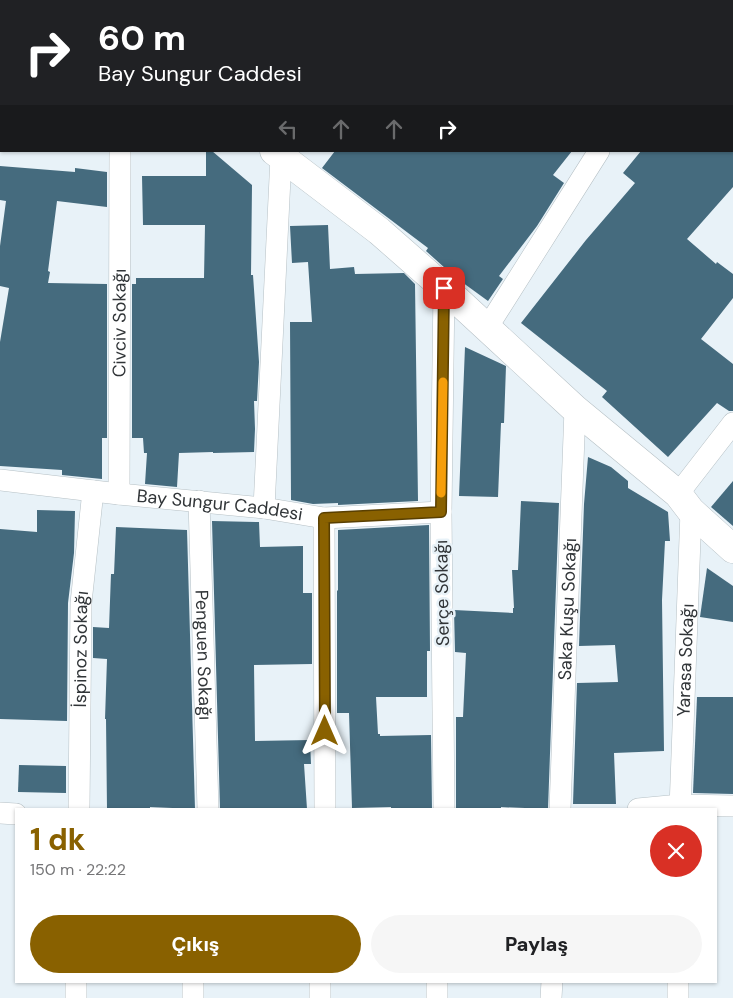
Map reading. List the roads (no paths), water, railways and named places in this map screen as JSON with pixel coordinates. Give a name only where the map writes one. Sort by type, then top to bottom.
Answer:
[{"type":"street","name":"Civciv Sokağı","points":[[119,494],[120,152]]},
{"type":"street","points":[[487,328],[598,152]]},
{"type":"street","points":[[280,153],[379,231],[444,288],[575,409],[685,502],[733,549]]},
{"type":"street","points":[[264,508],[280,153]]},
{"type":"street","name":"Serçe Sokağı","points":[[444,288],[441,512],[444,808]]},
{"type":"street","name":"Saka Kuşu Sokağı","points":[[560,808],[575,409]]},
{"type":"street","points":[[685,502],[733,423]]},
{"type":"street","name":"Bay Sungur Caddesi","points":[[0,480],[264,508],[324,518],[441,512]]},
{"type":"street","name":"İspinoz Sokağı","points":[[79,808],[81,603],[93,491]]},
{"type":"street","name":"Penguen Sokağı","points":[[199,501],[208,808]]},
{"type":"street","name":"Yarasa Sokağı","points":[[680,807],[685,502]]},
{"type":"street","points":[[324,518],[326,808]]},
{"type":"street","points":[[659,808],[733,806]]},
{"type":"street","points":[[0,813],[15,814]]},
{"type":"street","points":[[76,983],[76,998]]},
{"type":"street","points":[[193,998],[194,983]]},
{"type":"street","points":[[320,983],[320,998]]},
{"type":"street","points":[[437,983],[437,998]]},
{"type":"street","points":[[551,998],[552,983]]},
{"type":"street","points":[[678,983],[678,998]]}]
